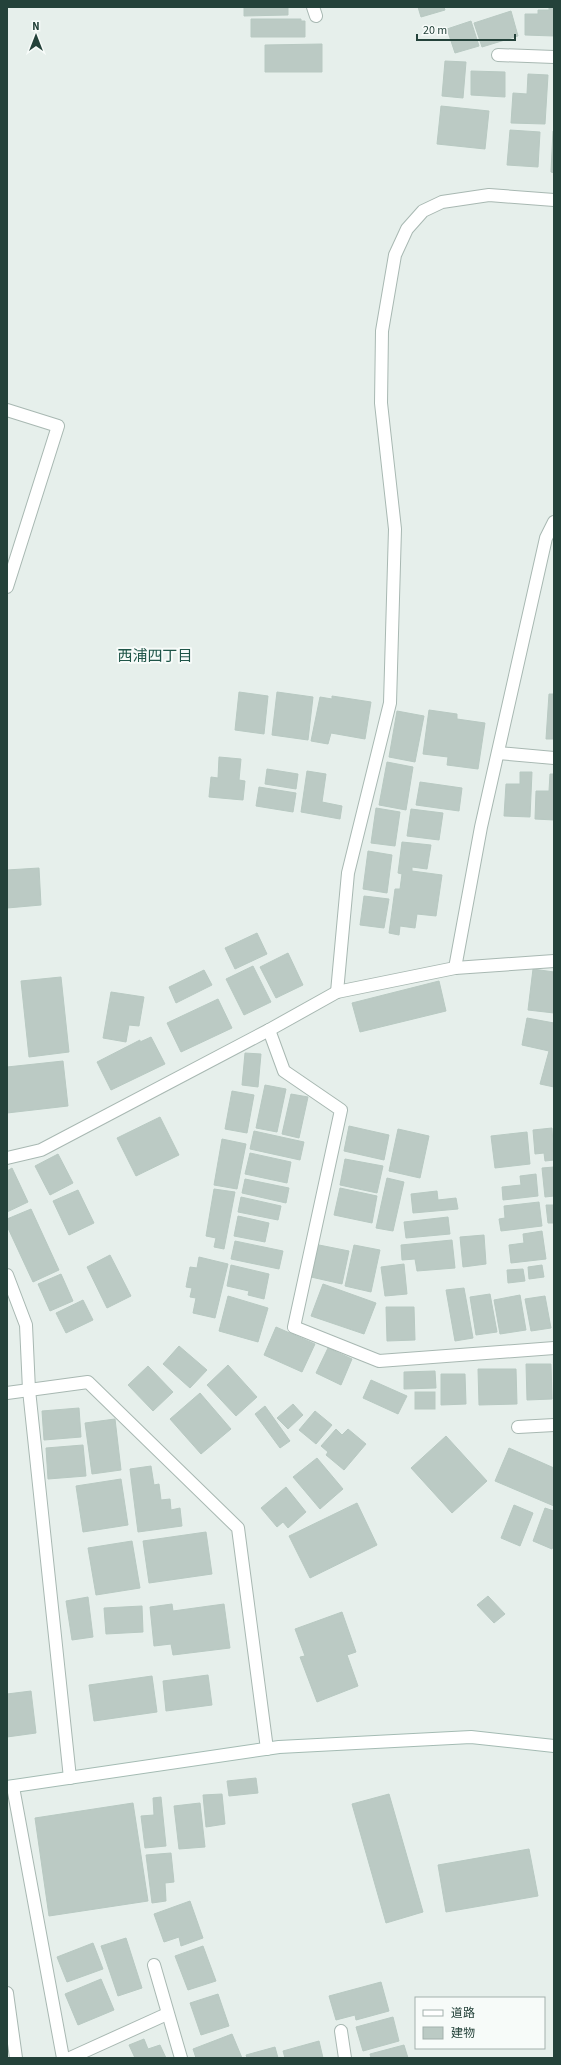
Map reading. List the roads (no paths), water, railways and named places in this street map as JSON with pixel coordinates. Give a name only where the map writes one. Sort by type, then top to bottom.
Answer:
[{"type":"street","points":[[498,55],[554,57]]},
{"type":"street","points":[[336,992],[348,873],[390,703],[395,529],[381,403],[382,331],[395,255],[406,229],[423,211],[442,202],[489,195],[554,200]]},
{"type":"street","points":[[7,410],[58,426],[7,587]]},
{"type":"street","points":[[455,968],[481,827],[546,538],[554,522]]},
{"type":"street","points":[[498,753],[554,758]]},
{"type":"street","points":[[7,1158],[41,1150],[269,1030],[336,992],[455,968],[554,961]]},
{"type":"street","points":[[269,1030],[284,1071],[341,1110],[294,1327],[379,1362],[554,1348]]},
{"type":"street","points":[[7,1275],[26,1325],[29,1390],[70,1778]]},
{"type":"street","points":[[7,1393],[88,1382],[238,1528],[267,1749]]},
{"type":"street","points":[[518,1426],[554,1425]]},
{"type":"street","points":[[63,2058],[10,1787],[267,1749],[471,1737],[554,1746]]},
{"type":"street","points":[[154,1965],[181,2058]]},
{"type":"street","points":[[7,1993],[16,2058]]},
{"type":"street","points":[[70,2058],[167,2014]]},
{"type":"street","points":[[341,2031],[345,2058]]},
{"type":"district","name":"西浦四丁目","points":[[155,656]]}]
